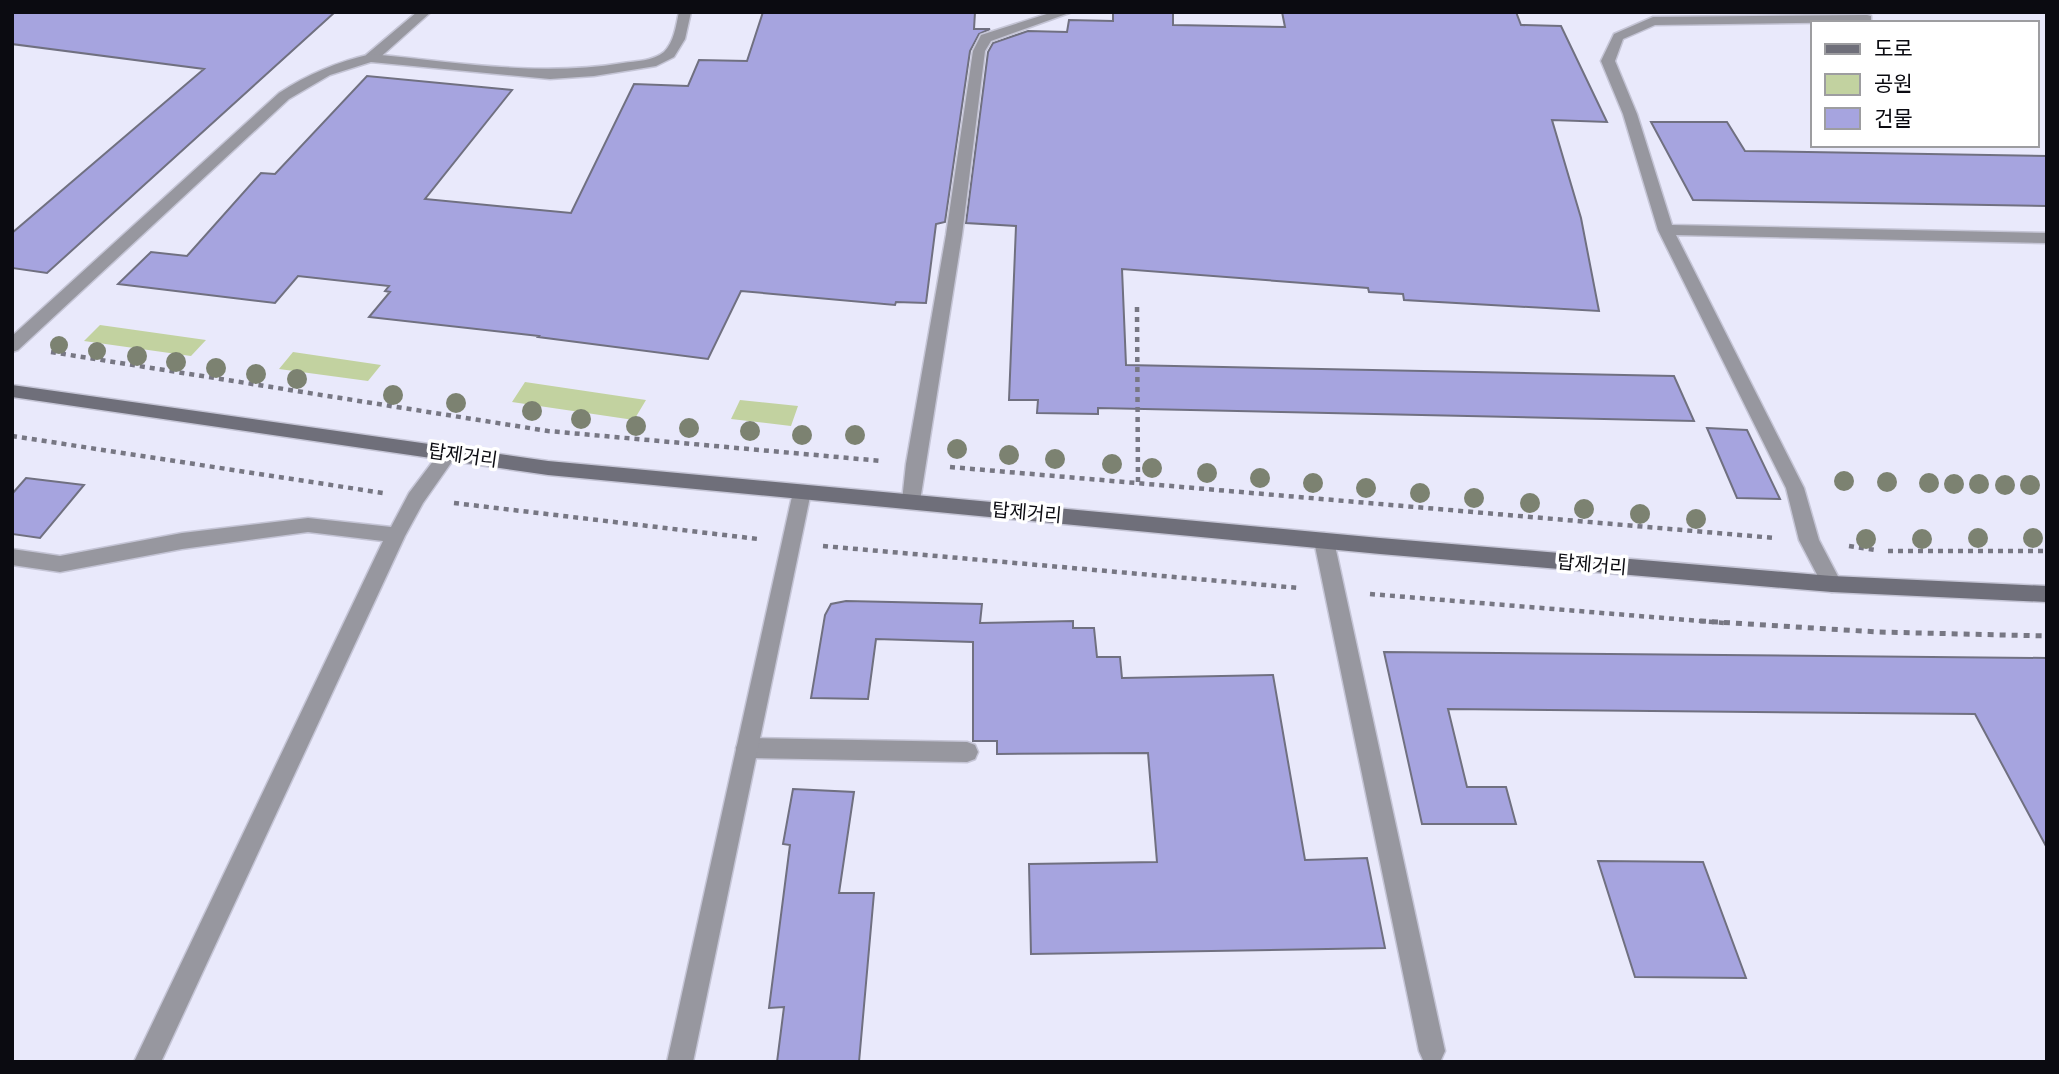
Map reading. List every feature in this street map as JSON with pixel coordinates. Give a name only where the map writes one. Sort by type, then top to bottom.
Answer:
[{"type":"main road","name":"탑제거리","points":[[12,391],[548,468],[1324,541],[1832,584],[2047,594]]},
{"type":"street","points":[[371,58],[425,12]]},
{"type":"street","points":[[12,346],[284,96],[316,75],[344,64],[371,58],[550,75],[594,72],[656,62],[669,54],[679,39],[685,12]]},
{"type":"street","points":[[911,501],[954,235],[979,51],[985,38],[1064,13]]},
{"type":"street","points":[[1832,584],[1809,540],[1795,488],[1665,230],[1630,114],[1608,61],[1618,37],[1653,21],[1867,19]]},
{"type":"street","points":[[147,1062],[396,534],[416,498],[449,453]]},
{"type":"street","points":[[680,1062],[802,492]]},
{"type":"street","points":[[12,557],[60,564],[183,541],[308,525],[396,534]]},
{"type":"street","points":[[1324,541],[1433,1051]]},
{"type":"street","points":[[747,748],[967,752]]},
{"type":"lane","points":[[1665,230],[2047,238]]},
{"type":"path","points":[[1137,307],[1138,485]]},
{"type":"path","points":[[47,352],[548,430],[1138,485],[1809,540],[1877,551],[2047,551]]},
{"type":"path","points":[[12,436],[416,498],[792,543],[1334,591],[1820,630],[1936,636],[2047,636]]},
{"type":"green space","points":[[100,325],[206,340],[191,356],[84,341]]},
{"type":"green space","points":[[293,352],[381,365],[368,381],[279,369]]},
{"type":"green space","points":[[525,382],[646,400],[634,420],[512,402]]},
{"type":"green space","points":[[740,400],[798,406],[791,426],[731,419]]},
{"type":"building","points":[[12,12],[335,12],[47,273],[12,268],[12,233],[204,69],[12,44]]},
{"type":"building","points":[[763,12],[975,12],[974,29],[990,29],[979,34],[970,51],[945,222],[936,224],[926,303],[896,302],[895,305],[741,291],[708,359],[369,317],[390,292],[385,291],[389,286],[298,276],[275,303],[118,284],[151,252],[187,256],[261,173],[275,174],[367,76],[512,90],[425,199],[571,213],[634,84],[688,86],[699,60],[747,61]]},
{"type":"building","points":[[1113,12],[1173,12],[1173,25],[1285,27],[1282,12],[1516,12],[1521,25],[1561,26],[1607,122],[1552,120],[1581,218],[1599,311],[1404,300],[1403,294],[1369,292],[1368,288],[1122,269],[1126,365],[1674,376],[1694,421],[1098,408],[1098,414],[1037,413],[1038,400],[1009,400],[1016,226],[966,223],[988,52],[993,43],[1028,31],[1067,32],[1069,20],[1113,21]]},
{"type":"building","points":[[1651,122],[1727,122],[1745,151],[2047,156],[2047,206],[1693,200]]},
{"type":"building","points":[[1707,428],[1747,430],[1780,499],[1737,498]]},
{"type":"building","points":[[26,478],[84,485],[40,538],[12,534],[12,494]]},
{"type":"building","points":[[846,601],[982,604],[980,623],[1073,621],[1073,628],[1094,628],[1097,657],[1120,657],[1122,678],[1273,675],[1305,860],[1367,858],[1385,948],[1031,954],[1029,864],[1157,862],[1148,753],[997,754],[997,741],[973,741],[973,642],[876,639],[868,699],[811,698],[825,615],[831,604]]},
{"type":"building","points":[[1384,652],[2047,658],[2047,848],[1975,714],[1448,709],[1467,787],[1506,787],[1516,824],[1422,824]]},
{"type":"building","points":[[793,789],[854,792],[839,893],[874,893],[859,1062],[777,1062],[784,1007],[769,1008],[790,845],[783,844]]},
{"type":"building","points":[[1598,861],[1703,862],[1746,978],[1635,977]]}]
